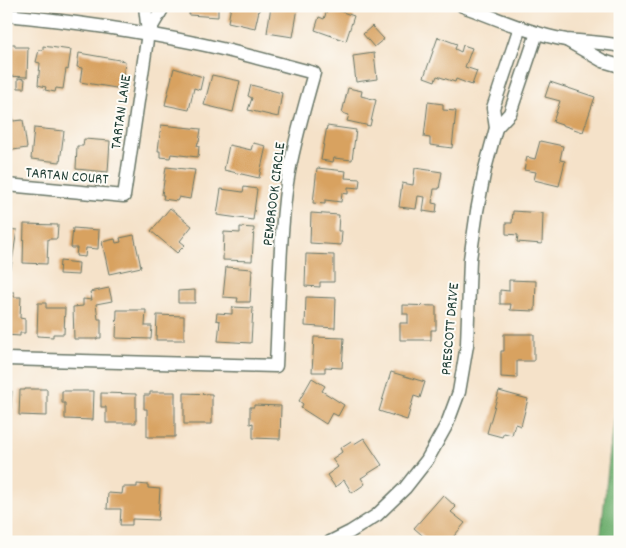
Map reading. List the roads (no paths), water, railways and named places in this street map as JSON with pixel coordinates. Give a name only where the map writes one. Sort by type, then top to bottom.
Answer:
[{"type":"street","name":"TARTAN LANE","points":[[124,196],[148,33],[145,6]]},
{"type":"street","name":"TARTAN LANE","points":[[148,33],[162,6]]},
{"type":"street","points":[[463,6],[538,33],[566,40],[620,46]]},
{"type":"street","name":"PEMBROOK CIRCLE","points":[[6,15],[57,19],[148,33],[198,43],[314,72],[295,141],[287,184],[276,366],[6,359]]},
{"type":"street","name":"PRESCOTT DRIVE","points":[[330,542],[377,515],[406,488],[427,460],[448,424],[459,392],[467,345],[470,259],[484,177],[496,128],[494,108],[520,27]]},
{"type":"street","name":"PRESCOTT DRIVE","points":[[496,128],[510,113],[538,33]]},
{"type":"street","points":[[566,40],[603,61],[620,66]]},
{"type":"street","name":"TARTAN COURT","points":[[7,186],[124,196]]}]
